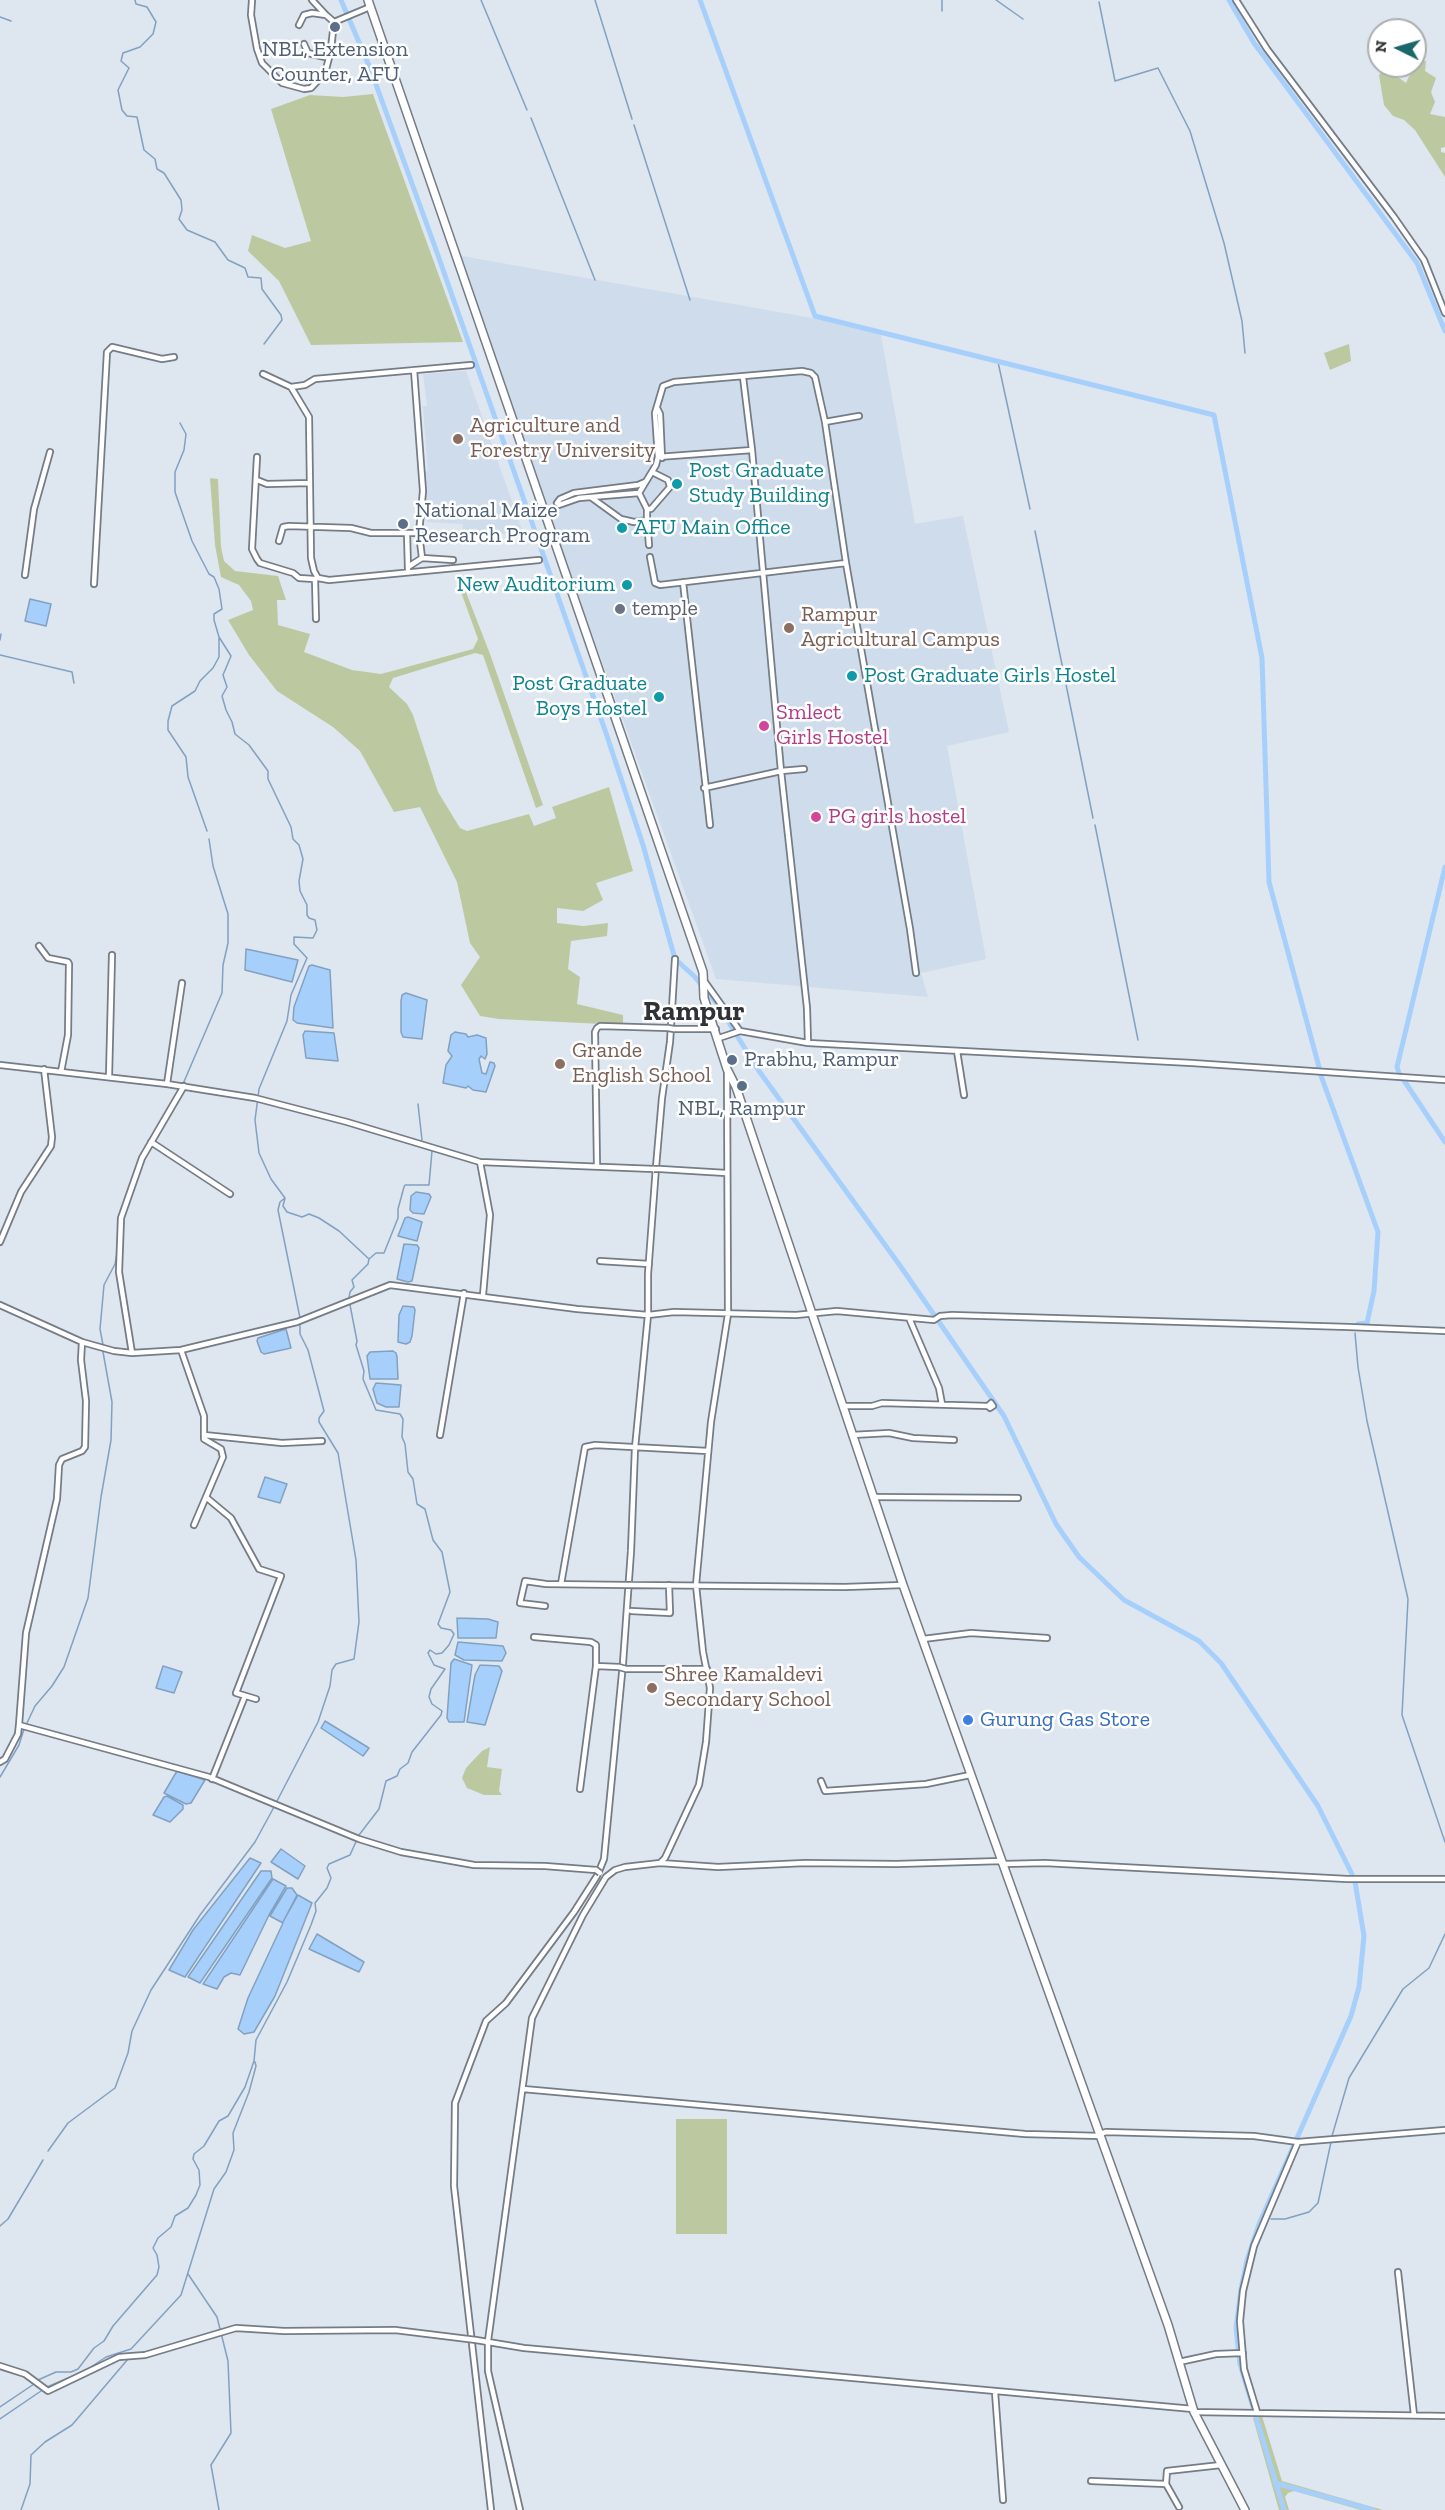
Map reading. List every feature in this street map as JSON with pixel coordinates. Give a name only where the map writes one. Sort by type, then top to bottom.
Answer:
[{"type":"main road","points":[[369,4],[636,773],[703,972],[704,998],[719,1038],[727,1069],[736,1087],[903,1585],[1100,2135],[1179,2362],[1193,2411],[1245,2510]]},
{"type":"street","points":[[252,0],[250,15],[257,49],[269,71],[282,83],[304,89],[311,88],[325,73],[329,64],[334,21]]},
{"type":"street","points":[[312,0],[334,21]]},
{"type":"street","points":[[1236,0],[1267,49],[1418,252],[1424,261],[1445,313]]},
{"type":"street","points":[[334,21],[369,4]]},
{"type":"street","points":[[299,25],[304,15],[326,15]]},
{"type":"street","points":[[304,44],[311,55],[325,57],[330,54]]},
{"type":"street","points":[[94,584],[107,352],[111,347],[162,359],[174,357]]},
{"type":"street","points":[[263,374],[291,387],[305,385],[315,379],[471,365]]},
{"type":"street","points":[[414,370],[423,491],[419,533],[422,558]]},
{"type":"street","points":[[639,493],[571,499],[558,504],[560,499],[574,493],[644,484],[661,457],[655,420],[663,386],[674,382],[802,371],[811,373],[817,383],[825,422],[846,562],[916,973]]},
{"type":"street","points":[[743,377],[764,573],[781,771],[807,1008],[808,1042]]},
{"type":"street","points":[[291,387],[309,417],[312,566],[316,579],[316,618]]},
{"type":"street","points":[[825,422],[859,416]]},
{"type":"street","points":[[661,457],[752,450]]},
{"type":"street","points":[[25,575],[34,509],[50,452]]},
{"type":"street","points":[[257,457],[252,549],[260,563],[293,573],[299,578],[328,580],[408,570],[539,560]]},
{"type":"street","points":[[647,509],[651,508],[670,487],[668,480],[652,472]]},
{"type":"street","points":[[639,493],[648,477]]},
{"type":"street","points":[[257,480],[267,484],[310,483]]},
{"type":"street","points":[[639,493],[647,509],[649,545]]},
{"type":"street","points":[[592,498],[621,519],[634,522],[647,520]]},
{"type":"street","points":[[279,540],[283,527],[311,526],[351,528],[371,533],[419,533]]},
{"type":"street","points":[[407,533],[408,570]]},
{"type":"street","points":[[650,557],[655,583],[660,585],[846,562]]},
{"type":"street","points":[[408,570],[422,558],[453,560]]},
{"type":"street","points":[[683,582],[704,788],[710,825]]},
{"type":"street","points":[[704,788],[781,771],[804,769]]},
{"type":"street","points":[[39,946],[48,958],[69,964],[68,1035],[61,1072]]},
{"type":"street","points":[[109,1077],[112,955]]},
{"type":"street","points":[[491,2510],[454,2186],[455,2103],[486,2021],[506,2003],[574,1912],[597,1876],[604,1859],[623,1663],[635,1448],[675,959]]},
{"type":"street","points":[[167,1084],[182,983]]},
{"type":"street","points":[[704,983],[738,1031]]},
{"type":"street","points":[[597,1166],[595,1032],[597,1028],[600,1026],[716,1029]]},
{"type":"street","points":[[719,1038],[738,1031],[808,1042],[1192,1063],[1445,1080]]},
{"type":"street","points":[[957,1051],[964,1095]]},
{"type":"street","points":[[0,1065],[184,1086],[257,1099],[347,1122],[480,1161],[726,1173]]},
{"type":"street","points":[[660,1863],[670,1849],[699,1785],[710,1707],[710,1688],[696,1602],[696,1586],[708,1451],[728,1314],[727,1069]]},
{"type":"street","points":[[0,1242],[21,1192],[51,1146],[52,1137],[44,1070]]},
{"type":"street","points":[[132,1353],[120,1282],[120,1226],[142,1158],[184,1086]]},
{"type":"street","points":[[150,1142],[230,1194]]},
{"type":"street","points":[[480,1161],[490,1215],[483,1295]]},
{"type":"street","points":[[600,1262],[649,1264]]},
{"type":"street","points":[[0,1305],[82,1342],[114,1351],[132,1353],[181,1350],[297,1322],[390,1285],[483,1295],[577,1309],[646,1314],[674,1312],[812,1314],[837,1311],[934,1320],[940,1316],[1264,1324],[1445,1332]]},
{"type":"street","points":[[440,1435],[464,1293]]},
{"type":"street","points":[[909,1318],[939,1388],[942,1404]]},
{"type":"street","points":[[0,1762],[5,1759],[18,1734],[26,1633],[57,1499],[58,1465],[62,1459],[85,1448],[86,1401],[81,1360],[82,1342]]},
{"type":"street","points":[[181,1350],[204,1416],[204,1439],[220,1449],[223,1457],[194,1525]]},
{"type":"street","points":[[843,1406],[872,1406],[882,1403],[988,1406]]},
{"type":"street","points":[[852,1434],[889,1433],[913,1438],[954,1440]]},
{"type":"street","points":[[204,1434],[282,1443],[322,1441]]},
{"type":"street","points":[[561,1584],[585,1447],[595,1445],[708,1451]]},
{"type":"street","points":[[873,1497],[1018,1498]]},
{"type":"street","points":[[207,1498],[231,1518],[259,1569],[281,1576],[236,1693],[256,1699]]},
{"type":"street","points":[[545,1606],[520,1603],[525,1581],[561,1584],[696,1586],[903,1585]]},
{"type":"street","points":[[631,1611],[670,1612],[669,1585]]},
{"type":"street","points":[[923,1639],[972,1633],[1047,1638]]},
{"type":"street","points":[[534,1637],[591,1642],[596,1646],[597,1666],[580,1788]]},
{"type":"street","points":[[597,1666],[626,1669],[707,1669]]},
{"type":"street","points":[[212,1779],[245,1696]]},
{"type":"street","points":[[19,1725],[212,1779],[358,1838],[401,1852],[474,1865],[545,1866],[598,1871],[606,1877]]},
{"type":"street","points":[[821,1781],[825,1791],[926,1784],[970,1775]]},
{"type":"street","points":[[520,2510],[488,2371],[488,2341],[532,2018],[583,1914],[606,1877],[615,1870],[660,1863],[718,1867],[805,1863],[1004,1862],[1347,1879],[1445,1879]]},
{"type":"street","points":[[522,2089],[1025,2134],[1254,2136],[1290,2139],[1298,2142],[1445,2130]]},
{"type":"street","points":[[1257,2412],[1240,2354],[1240,2309],[1250,2259],[1298,2142]]},
{"type":"street","points":[[1398,2272],[1414,2415]]},
{"type":"street","points":[[0,2366],[25,2374],[48,2391],[119,2357],[145,2355],[236,2328],[284,2331],[395,2330],[488,2341],[524,2348],[1193,2411],[1249,2414],[1257,2412],[1445,2416]]},
{"type":"street","points":[[1179,2362],[1216,2354],[1240,2354]]},
{"type":"street","points":[[995,2392],[1003,2500]]},
{"type":"street","points":[[1179,2507],[1166,2484],[1167,2471],[1221,2465]]},
{"type":"street","points":[[1091,2481],[1166,2484]]},
{"type":"shaded area","name":"Rampur Agricultural Campus","points":[[456,255],[880,330],[915,524],[963,516],[1009,732],[947,746],[986,959],[921,973],[928,997],[716,979]]},
{"type":"shaded area","name":"Agriculture and Forestry University","points":[[466,371],[523,533],[462,535],[463,524],[427,522],[424,472],[428,471],[423,406],[427,406],[423,374]]},
{"type":"green space","points":[[1427,72],[1436,78],[1431,92],[1435,102],[1430,114],[1445,117],[1445,147],[1441,148],[1441,152],[1445,153],[1445,177],[1415,130],[1404,120],[1393,116],[1384,105],[1380,78],[1399,78],[1406,83],[1408,78],[1427,78]]},
{"type":"green space","points":[[373,94],[463,342],[311,345],[279,281],[248,251],[252,235],[285,248],[311,241],[271,109],[310,95],[343,97]]},
{"type":"green space","points":[[1349,344],[1351,361],[1330,370],[1324,353]]},
{"type":"green space","points":[[210,478],[218,479],[221,547],[224,561],[235,571],[278,576],[286,600],[277,600],[278,625],[310,634],[304,652],[352,670],[381,674],[473,649],[478,639],[456,578],[460,577],[490,654],[543,805],[536,808],[483,655],[475,653],[393,678],[389,687],[407,704],[413,715],[438,792],[460,828],[467,831],[529,814],[534,826],[556,818],[552,807],[609,787],[633,871],[596,883],[603,900],[583,911],[557,908],[557,923],[583,926],[608,923],[607,936],[571,941],[568,969],[580,977],[577,1004],[623,1015],[623,1025],[499,1019],[480,1016],[461,985],[480,957],[470,943],[457,882],[420,807],[394,812],[360,751],[333,727],[277,691],[249,655],[228,620],[253,610],[251,601],[239,585],[221,577],[215,545]]},
{"type":"green space","points":[[490,1747],[487,1767],[502,1769],[499,1791],[502,1795],[484,1795],[467,1788],[462,1778],[466,1768],[482,1751]]},
{"type":"green space","points":[[676,2119],[727,2119],[727,2234],[676,2234]]},
{"type":"green space","points":[[1262,2416],[1282,2481],[1383,2510],[1361,2510],[1294,2491],[1285,2497],[1289,2510],[1279,2510],[1253,2418]]},
{"type":"water","points":[[30,599],[51,604],[46,626],[25,621]]},
{"type":"water","points":[[246,949],[298,960],[292,982],[245,970]]},
{"type":"water","points":[[309,966],[330,970],[333,1028],[297,1023],[293,1020],[294,1007]]},
{"type":"water","points":[[406,993],[427,1000],[422,1039],[403,1037],[401,1032],[401,1001],[402,995]]},
{"type":"water","points":[[305,1031],[334,1033],[338,1061],[306,1058],[303,1035]]},
{"type":"water","points":[[455,1032],[466,1034],[468,1037],[477,1035],[486,1038],[487,1054],[485,1059],[481,1056],[479,1059],[482,1073],[486,1074],[490,1062],[495,1066],[486,1092],[473,1090],[468,1086],[466,1088],[443,1083],[446,1065],[452,1056],[448,1051],[451,1035]]},
{"type":"water","points":[[416,1192],[429,1194],[431,1197],[424,1214],[413,1213],[410,1210],[411,1196]]},
{"type":"water","points":[[405,1218],[422,1222],[417,1241],[398,1236]]},
{"type":"water","points":[[404,1244],[417,1245],[419,1248],[412,1281],[408,1282],[397,1279]]},
{"type":"water","points":[[403,1306],[414,1307],[415,1310],[412,1336],[410,1342],[406,1344],[398,1342],[399,1315]]},
{"type":"water","points":[[286,1329],[291,1348],[264,1354],[261,1352],[258,1338]]},
{"type":"water","points":[[393,1351],[397,1357],[398,1379],[370,1379],[367,1356],[370,1352]]},
{"type":"water","points":[[376,1383],[401,1385],[399,1407],[386,1407],[377,1403],[373,1389]]},
{"type":"water","points":[[265,1477],[287,1484],[280,1503],[258,1497]]},
{"type":"water","points":[[457,1618],[488,1619],[498,1622],[496,1638],[458,1638]]},
{"type":"water","points":[[458,1642],[503,1646],[506,1653],[502,1661],[464,1660],[455,1655]]},
{"type":"water","points":[[454,1659],[472,1665],[464,1722],[449,1722],[447,1718],[451,1663]]},
{"type":"water","points":[[480,1665],[499,1666],[502,1671],[485,1725],[467,1722],[475,1675]]},
{"type":"water","points":[[163,1666],[182,1672],[174,1693],[156,1688]]},
{"type":"water","points":[[325,1721],[369,1748],[363,1756],[321,1728]]},
{"type":"water","points":[[177,1771],[205,1780],[191,1803],[186,1804],[164,1793]]},
{"type":"water","points":[[167,1796],[183,1805],[183,1809],[170,1822],[153,1815],[164,1797]]},
{"type":"water","points":[[281,1849],[305,1866],[298,1879],[271,1862]]},
{"type":"water","points":[[250,1858],[261,1863],[185,1977],[169,1970],[193,1930]]},
{"type":"water","points":[[261,1871],[271,1871],[272,1878],[200,1983],[188,1977]]},
{"type":"water","points":[[273,1879],[286,1886],[240,1975],[231,1973],[224,1977],[217,1989],[203,1984]]},
{"type":"water","points":[[287,1888],[292,1888],[297,1895],[283,1922],[298,1895],[312,1903],[275,1996],[254,2032],[244,2034],[238,2029],[248,1998],[283,1923],[270,1916]]},
{"type":"water","points":[[317,1934],[364,1962],[359,1972],[309,1949]]},
{"type":"waterway","points":[[135,0],[136,4],[147,7],[156,22],[153,34],[140,47],[123,53],[121,61],[129,68],[118,90],[122,110],[127,116],[137,117],[144,150],[155,159],[157,169],[164,173],[181,200],[182,210],[179,219],[187,230],[215,242],[228,260],[245,268],[248,277],[261,278],[262,289],[281,315],[282,320],[264,344]]},
{"type":"waterway","points":[[341,0],[370,68],[435,247],[606,733],[643,845],[675,959],[694,976],[718,1005],[759,1071],[901,1267],[1004,1416],[1056,1524],[1079,1557],[1124,1600],[1199,1641],[1221,1663],[1318,1806],[1352,1874]]},
{"type":"waterway","points":[[481,0],[527,110]]},
{"type":"waterway","points":[[595,0],[632,119]]},
{"type":"waterway","points":[[700,0],[815,316],[1214,415],[1262,658],[1269,882],[1319,1067]]},
{"type":"waterway","points":[[942,0],[942,11]]},
{"type":"waterway","points":[[996,0],[1023,19]]},
{"type":"waterway","points":[[1229,0],[1254,43],[1417,263],[1445,331]]},
{"type":"waterway","points":[[1099,2],[1115,81],[1158,68],[1190,131],[1224,243],[1242,321],[1245,353]]},
{"type":"waterway","points":[[0,17],[11,21]]},
{"type":"waterway","points":[[531,118],[595,280]]},
{"type":"waterway","points":[[634,125],[690,300]]},
{"type":"waterway","points":[[998,362],[1030,509]]},
{"type":"waterway","points":[[180,423],[186,434],[184,450],[175,472],[175,492],[192,541],[219,589],[222,609],[214,614],[214,620],[219,637],[231,656],[223,675],[227,687],[222,696],[235,734],[249,745],[268,771],[268,779],[291,827],[293,839],[299,845],[303,859],[299,881],[300,891],[307,905],[307,915],[315,920],[317,930],[313,938],[294,937],[294,944],[307,958],[291,995],[287,1021],[259,1089],[255,1120],[259,1153],[271,1179],[285,1198],[283,1206],[287,1212],[302,1217],[309,1214],[319,1218],[339,1231],[369,1259],[368,1264],[352,1280],[354,1287],[349,1298]]},
{"type":"waterway","points":[[1035,531],[1093,818]]},
{"type":"waterway","points":[[0,640],[1,634]]},
{"type":"waterway","points":[[207,831],[188,777],[186,757],[168,730],[168,721],[172,706],[195,691],[200,681],[213,668],[219,657],[219,638]]},
{"type":"waterway","points":[[0,655],[72,672],[74,683]]},
{"type":"waterway","points":[[1095,825],[1138,1040]]},
{"type":"waterway","points":[[183,1084],[222,993],[223,965],[228,943],[228,914],[213,866],[209,839]]},
{"type":"waterway","points":[[1445,867],[1397,1067],[1445,1142]]},
{"type":"waterway","points":[[1320,1073],[1378,1232],[1374,1291],[1367,1323],[1358,1324]]},
{"type":"waterway","points":[[143,1152],[178,1091]]},
{"type":"waterway","points":[[418,1104],[422,1140]]},
{"type":"waterway","points":[[369,1259],[376,1253],[384,1253],[398,1218],[398,1209],[405,1185],[429,1185],[432,1151]]},
{"type":"waterway","points":[[285,1198],[280,1202],[278,1210],[300,1318]]},
{"type":"waterway","points":[[118,1231],[119,1221]]},
{"type":"waterway","points":[[103,1345],[100,1329],[104,1285],[115,1264],[118,1248]]},
{"type":"waterway","points":[[38,2380],[56,2372],[71,2372],[78,2369],[94,2348],[104,2341],[113,2326],[157,2275],[159,2267],[153,2248],[158,2238],[171,2227],[175,2216],[188,2208],[196,2195],[200,2185],[199,2170],[193,2159],[194,2154],[204,2146],[219,2121],[228,2116],[245,2087],[254,2061],[256,2040],[287,1982],[316,1911],[315,1903],[327,1888],[331,1878],[327,1868],[329,1864],[350,1855],[359,1835],[379,1809],[386,1781],[397,1776],[400,1769],[408,1763],[412,1752],[441,1715],[442,1711],[432,1704],[429,1697],[431,1689],[445,1669],[434,1665],[428,1653],[430,1650],[436,1654],[442,1653],[454,1634],[451,1630],[441,1628],[438,1624],[450,1592],[442,1552],[433,1540],[425,1509],[417,1504],[402,1437],[403,1419],[400,1414],[376,1410],[363,1379],[364,1371],[356,1345],[350,1305]]},
{"type":"waterway","points":[[276,1803],[318,1722],[330,1686],[332,1670],[336,1664],[354,1659],[359,1622],[356,1560],[338,1453],[319,1422],[324,1411],[308,1350],[300,1334],[300,1323]]},
{"type":"waterway","points":[[1355,1333],[1367,1421],[1408,1599],[1402,1715],[1445,1842]]},
{"type":"waterway","points":[[27,1723],[35,1706],[64,1667],[88,1598],[111,1440],[112,1402],[103,1352]]},
{"type":"waterway","points":[[0,1777],[19,1745],[24,1729]]},
{"type":"waterway","points":[[48,2151],[68,2123],[115,2088],[128,2053],[132,2031],[151,1990],[200,1915],[255,1842],[274,1807]]},
{"type":"waterway","points":[[1284,2510],[1240,2364],[1236,2328],[1247,2260],[1259,2224],[1351,2016],[1359,1987],[1364,1936],[1355,1882]]},
{"type":"waterway","points":[[1332,2136],[1349,2078],[1403,1989],[1429,1968],[1445,1934]]},
{"type":"waterway","points":[[85,2371],[106,2357],[131,2349],[181,2295],[214,2189],[226,2172],[234,2150],[233,2133],[249,2092],[255,2062]]},
{"type":"waterway","points":[[1271,2219],[1285,2219],[1309,2212],[1318,2203],[1331,2142]]},
{"type":"waterway","points":[[0,2226],[8,2219],[43,2160]]},
{"type":"waterway","points":[[188,2274],[217,2317],[228,2361],[231,2433],[211,2465],[219,2510]]},
{"type":"waterway","points":[[21,2510],[30,2484],[31,2455],[45,2442],[72,2425],[128,2359]]},
{"type":"waterway","points":[[47,2387],[80,2373]]},
{"type":"waterway","points":[[0,2407],[34,2384]]},
{"type":"waterway","points":[[0,2419],[41,2391]]},
{"type":"waterway","points":[[1275,2483],[1373,2510]]},
{"type":"place","name":"NBL, Extension Counter, AFU","points":[[335,27]]},
{"type":"place","name":"Agriculture and Forestry University","points":[[458,439]]},
{"type":"place","name":"Post Graduate Study Building","points":[[677,484]]},
{"type":"place","name":"National Maize Research Program","points":[[403,524]]},
{"type":"place","name":"AFU Main Office","points":[[622,528]]},
{"type":"place","name":"New Auditorium","points":[[627,585]]},
{"type":"place","name":"temple","points":[[620,609]]},
{"type":"place","name":"Rampur Agricultural Campus","points":[[789,628]]},
{"type":"place","name":"Post Graduate Girls Hostel","points":[[852,676]]},
{"type":"place","name":"Post Graduate Boys Hostel","points":[[659,697]]},
{"type":"place","name":"Smlect Girls Hostel","points":[[764,726]]},
{"type":"place","name":"PG girls hostel","points":[[816,817]]},
{"type":"place","name":"Prabhu, Rampur","points":[[732,1060]]},
{"type":"place","name":"Grande English School","points":[[560,1064]]},
{"type":"place","name":"NBL, Rampur","points":[[742,1086]]},
{"type":"place","name":"Shree Kamaldevi Secondary School","points":[[652,1688]]},
{"type":"place","name":"Gurung Gas Store","points":[[968,1720]]},
{"type":"district","name":"Rampur","points":[[694,1012]]}]
